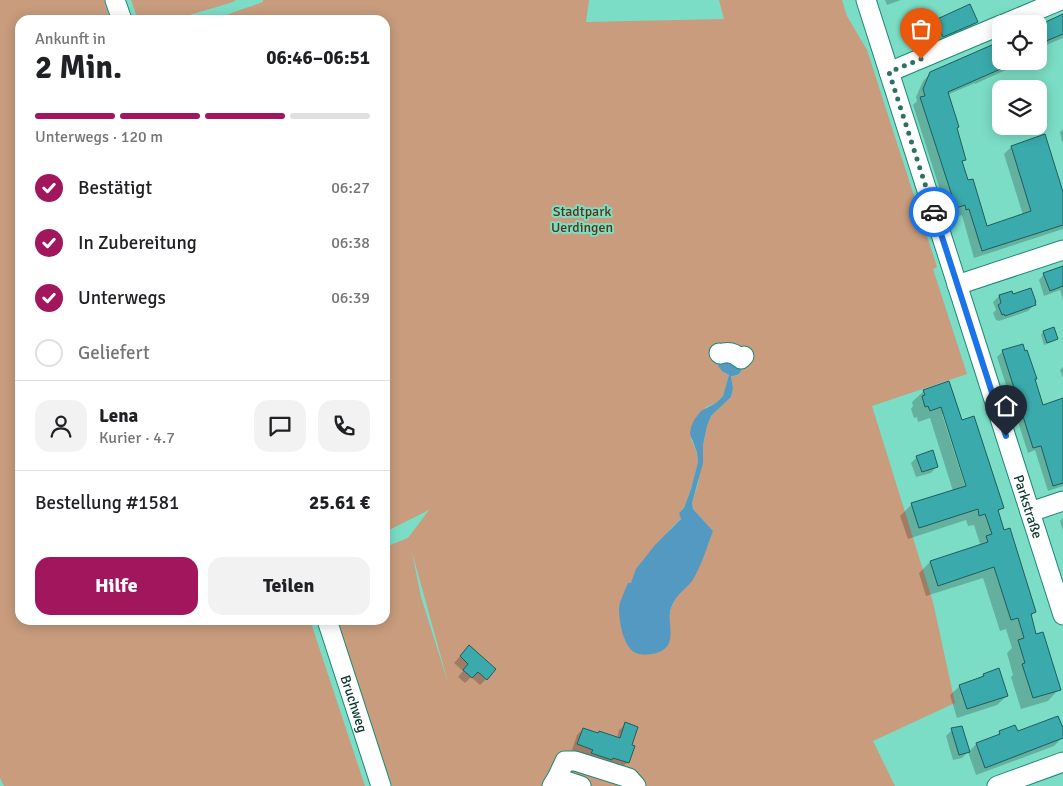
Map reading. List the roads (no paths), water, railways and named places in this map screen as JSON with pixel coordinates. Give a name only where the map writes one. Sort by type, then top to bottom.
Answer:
[{"type":"street","points":[[115,0],[120,15]]},
{"type":"street","name":"Parkstraße","points":[[866,0],[1063,615]]},
{"type":"street","points":[[1025,15],[1061,0]]},
{"type":"street","points":[[889,72],[992,29]]},
{"type":"street","points":[[957,285],[1063,250]]},
{"type":"street","points":[[718,352],[720,354],[732,353],[741,360],[744,356]]},
{"type":"street","points":[[1030,512],[1063,501]]},
{"type":"street","name":"Bruchweg","points":[[329,625],[381,786]]},
{"type":"street","points":[[581,786],[555,782],[565,761],[575,760],[629,778],[636,786]]},
{"type":"street","points":[[996,786],[1063,762]]},
{"type":"water","points":[[722,358],[734,366],[742,368],[741,372],[731,376],[733,388],[731,397],[711,416],[707,426],[703,445],[703,463],[692,503],[693,509],[713,531],[704,557],[692,581],[678,596],[671,608],[670,641],[668,645],[656,653],[638,654],[632,650],[625,640],[619,613],[620,602],[628,583],[631,583],[636,569],[655,545],[681,519],[679,513],[684,508],[698,462],[697,452],[690,434],[691,427],[701,411],[716,403],[723,396],[729,375],[718,366]]},
{"type":"park label","name":"Stadtpark Uerdingen","points":[[582,220]]}]
